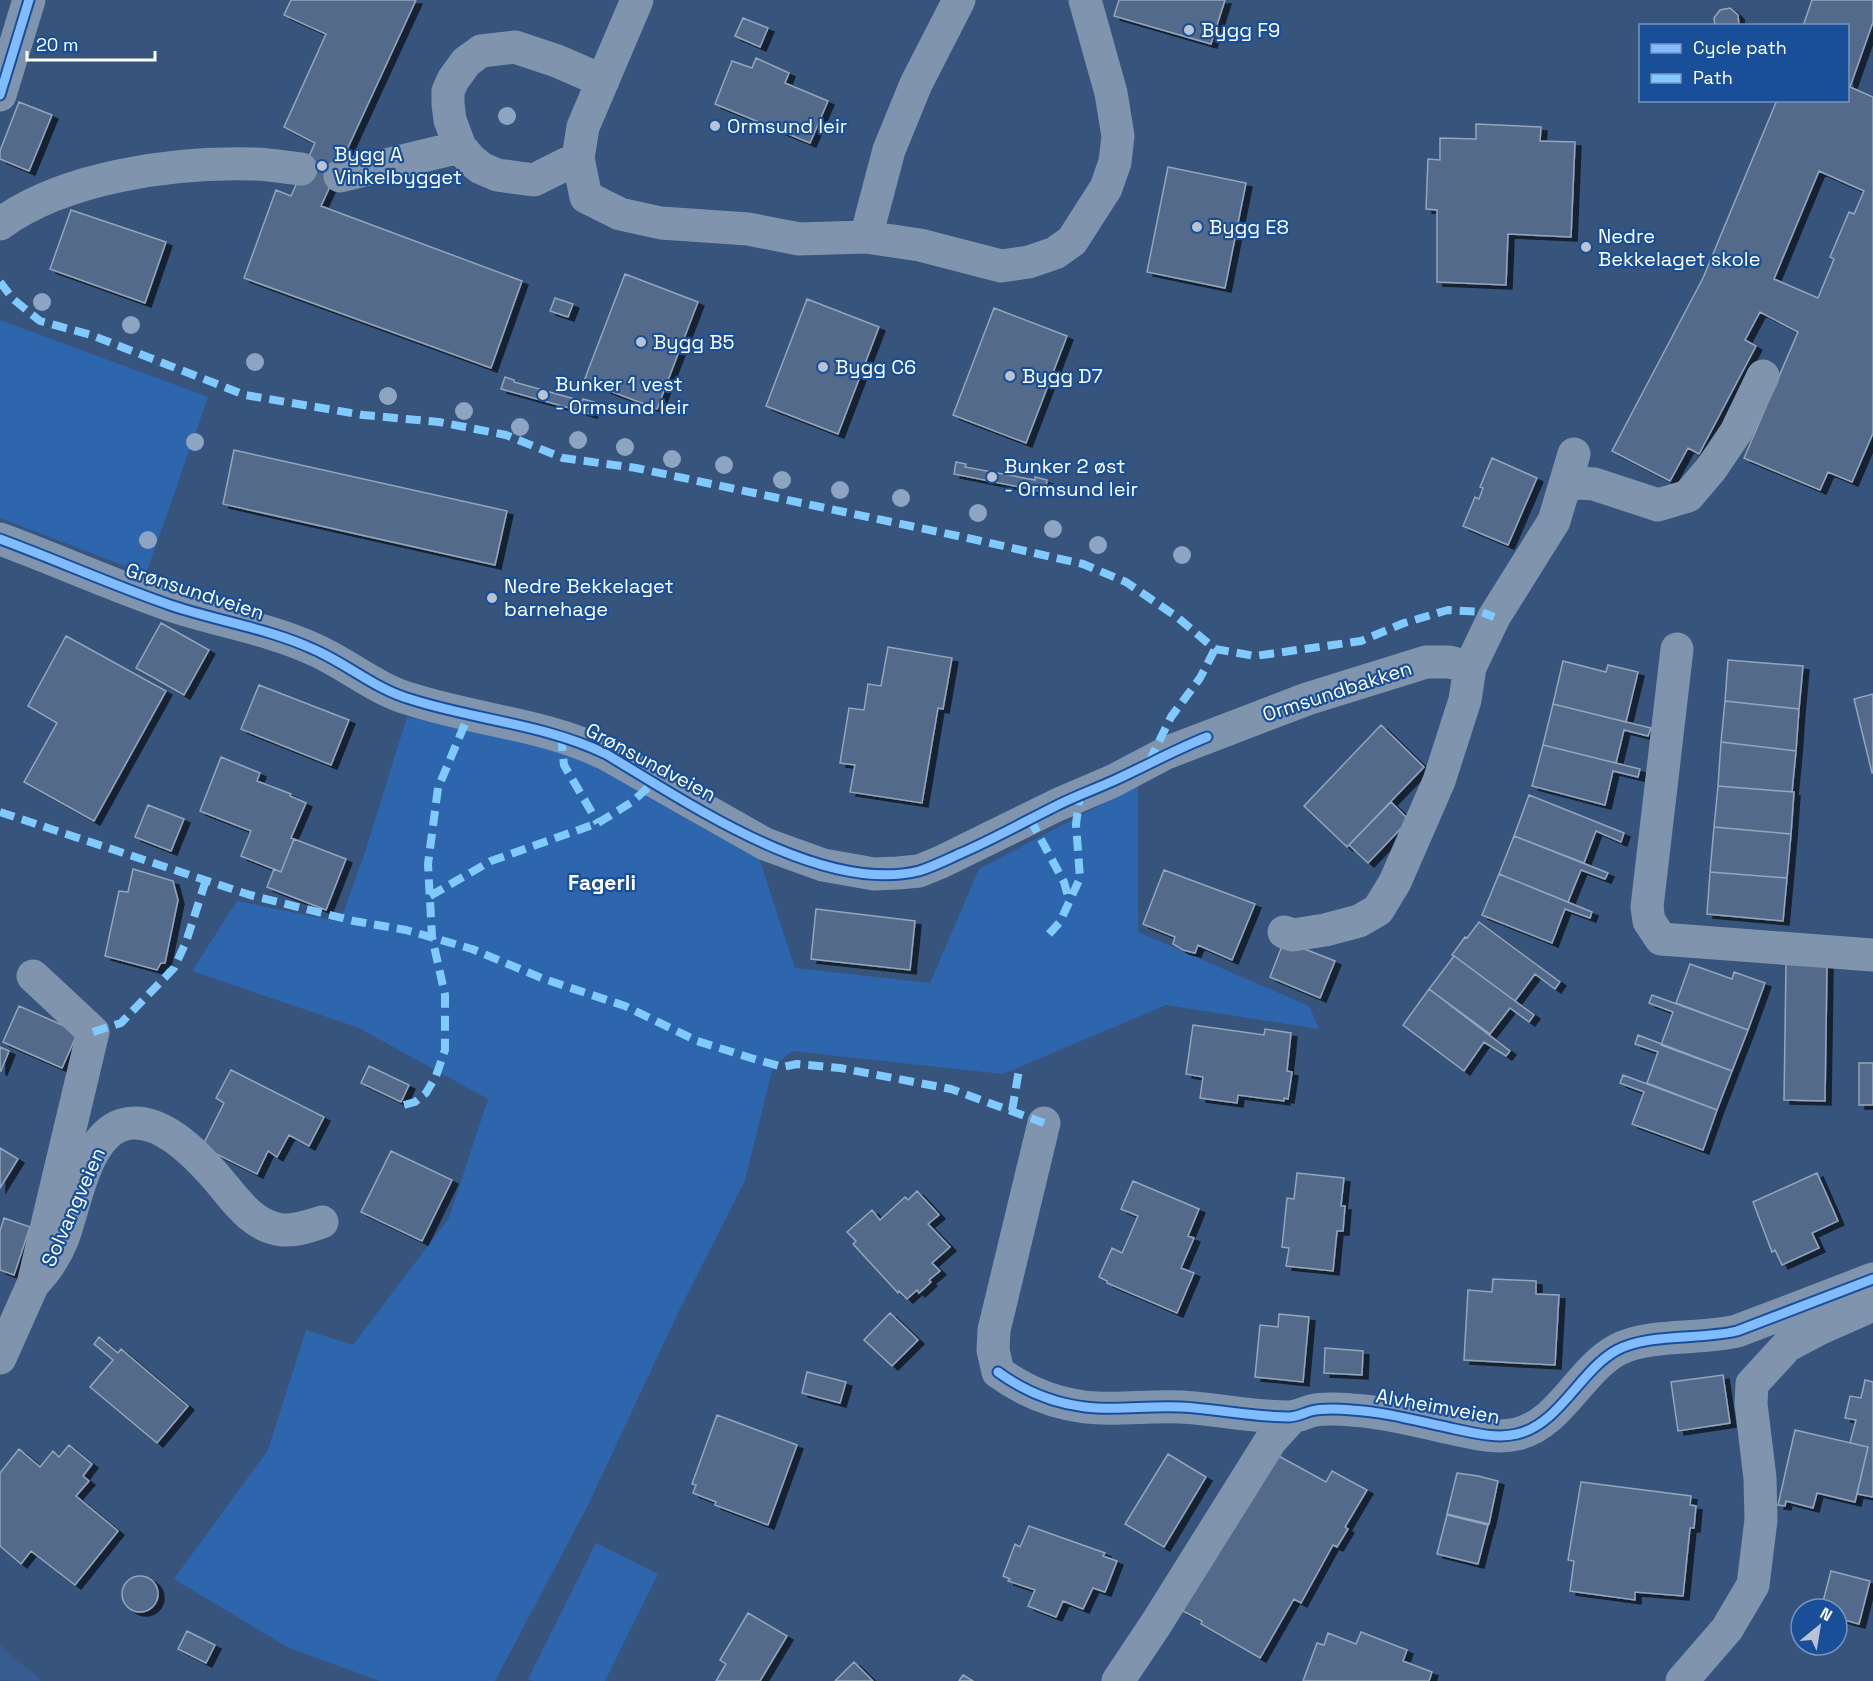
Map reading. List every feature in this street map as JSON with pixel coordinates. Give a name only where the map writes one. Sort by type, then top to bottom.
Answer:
[{"type":"street","points":[[0,95],[29,0]]},
{"type":"street","points":[[637,0],[583,127],[578,158],[586,197],[620,214],[661,223],[748,229],[799,239],[866,237],[920,245],[1001,266],[1029,262],[1055,254],[1072,241],[1106,188],[1115,162],[1118,136],[1111,93],[1086,0]]},
{"type":"street","points":[[866,237],[889,150],[916,84],[959,0]]},
{"type":"street","points":[[578,158],[534,180],[497,175],[481,168],[460,147],[450,120],[448,91],[466,62],[481,51],[515,47],[557,61],[603,81]]},
{"type":"street","points":[[340,176],[460,147]]},
{"type":"street","points":[[0,224],[12,215],[74,187],[161,168],[251,164],[301,169]]},
{"type":"street","points":[[1284,932],[1293,935],[1326,930],[1359,921],[1378,910],[1395,882],[1439,781],[1465,700],[1470,667],[1494,617],[1554,521],[1570,468],[1594,484],[1658,505],[1688,496],[1711,469],[1736,432],[1762,376]]},
{"type":"street","name":"Grønsundveien","points":[[0,539],[129,591],[172,606],[283,637],[314,649],[408,699],[553,733],[585,744],[606,753],[765,844],[797,857],[851,870],[874,873],[919,871],[1056,805],[1113,781],[1166,753],[1207,737]]},
{"type":"street","points":[[1677,649],[1647,907],[1649,921],[1661,939],[1873,955]]},
{"type":"street","name":"Ormsundbakken","points":[[1207,737],[1306,699],[1410,666],[1442,661],[1470,667]]},
{"type":"street","name":"Solvangveien","points":[[0,1358],[33,1284],[93,1032],[33,976]]},
{"type":"street","name":"Alvheimveien","points":[[1044,1123],[994,1330],[993,1377],[1044,1397],[1086,1407],[1180,1407],[1292,1417],[1313,1410],[1352,1410],[1498,1437],[1515,1435],[1539,1424],[1562,1404],[1599,1363],[1615,1351],[1630,1344],[1651,1340],[1716,1336],[1737,1331],[1873,1279]]},
{"type":"street","name":"Solvangveien","points":[[33,1284],[47,1270],[55,1257],[79,1186],[95,1148],[108,1132],[123,1125],[145,1124],[159,1129],[174,1139],[206,1165],[243,1210],[257,1221],[280,1230],[296,1230],[322,1222]]},
{"type":"street","points":[[1682,1681],[1727,1629],[1753,1585],[1761,1520],[1760,1479],[1751,1404],[1752,1384],[1788,1346],[1819,1329],[1873,1305]]},
{"type":"street","points":[[1118,1681],[1271,1440],[1292,1417]]},
{"type":"shaded area","points":[[0,320],[208,397],[146,574],[0,518]]},
{"type":"shaded area","points":[[407,717],[533,739],[592,760],[757,852],[795,968],[930,983],[979,869],[1138,785],[1138,932],[1309,1006],[1319,1029],[1166,1005],[1003,1074],[792,1051],[773,1067],[745,1180],[676,1317],[588,1505],[495,1681],[380,1681],[289,1648],[174,1579],[268,1450],[306,1330],[353,1345],[449,1218],[488,1099],[359,1028],[192,971],[237,901],[340,922],[365,852]]},
{"type":"shaded area","points":[[596,1543],[658,1574],[605,1681],[533,1681],[528,1679]]},
{"type":"shaded area","points":[[0,1645],[40,1679],[39,1681],[0,1680]]},
{"type":"building","name":"Bygg A Vinkelbygget","points":[[291,0],[416,0],[321,206],[522,281],[491,368],[244,278],[276,190],[291,196],[315,143],[284,127],[326,34],[284,15]]},
{"type":"building","name":"Bygg F9","points":[[1119,0],[1225,0],[1211,44],[1114,16]]},
{"type":"building","points":[[1812,0],[1873,0],[1873,22],[1850,87],[1873,97],[1873,433],[1852,482],[1828,472],[1820,490],[1744,458],[1798,332],[1760,312],[1745,340],[1756,346],[1699,454],[1688,448],[1670,481],[1612,451],[1703,278],[1776,102],[1849,102],[1849,24],[1804,24]],"holes":[[[1819,171],[1864,191],[1854,214],[1849,212],[1830,257],[1834,259],[1818,298],[1774,279]]]},
{"type":"building","points":[[1730,8],[1738,15],[1739,24],[1715,24],[1714,18],[1720,10]]},
{"type":"building","points":[[743,18],[768,28],[760,47],[735,36]]},
{"type":"building","points":[[756,58],[789,73],[785,83],[828,101],[810,143],[715,104],[732,61],[752,68]]},
{"type":"building","points":[[19,102],[52,115],[29,171],[0,159],[0,151]]},
{"type":"building","points":[[1476,124],[1541,127],[1540,141],[1575,142],[1571,237],[1508,234],[1506,285],[1437,282],[1437,210],[1426,209],[1428,159],[1440,160],[1440,138],[1476,139]]},
{"type":"building","name":"Bygg E8","points":[[1168,167],[1246,183],[1225,288],[1147,272]]},
{"type":"building","points":[[71,210],[166,242],[145,303],[50,269]]},
{"type":"building","name":"Bygg B5","points":[[625,274],[698,302],[657,409],[584,381]]},
{"type":"building","points":[[555,298],[573,304],[568,317],[550,311]]},
{"type":"building","name":"Bygg C6","points":[[807,299],[879,327],[838,434],[766,406]]},
{"type":"building","name":"Bygg D7","points":[[994,308],[1067,336],[1026,443],[953,415]]},
{"type":"building","name":"Bunker 1 vest - Ormsund leir","points":[[505,377],[514,382],[582,401],[583,399],[594,402],[591,414],[501,389]]},
{"type":"building","points":[[234,450],[507,511],[495,565],[223,504]]},
{"type":"building","points":[[1492,458],[1537,478],[1508,545],[1463,526],[1475,497],[1479,499],[1483,488],[1480,487]]},
{"type":"building","name":"Bunker 2 øst - Ormsund leir","points":[[956,462],[966,464],[965,467],[1035,480],[1035,477],[1047,480],[1045,492],[954,474]]},
{"type":"building","points":[[161,623],[209,650],[184,695],[136,668]]},
{"type":"building","points":[[66,636],[166,691],[94,821],[24,782],[57,723],[28,706]]},
{"type":"building","points":[[888,647],[952,658],[943,709],[938,708],[922,803],[850,792],[855,765],[840,763],[849,708],[864,710],[868,684],[881,686]]},
{"type":"building","points":[[1728,660],[1803,666],[1799,709],[1725,701]]},
{"type":"building","points":[[1563,661],[1606,672],[1608,665],[1638,672],[1626,722],[1553,704]]},
{"type":"building","points":[[259,685],[349,720],[331,765],[241,729]]},
{"type":"building","points":[[1873,694],[1873,773],[1872,773],[1854,699]]},
{"type":"building","points":[[1725,701],[1799,709],[1796,751],[1721,742]]},
{"type":"building","points":[[1553,704],[1651,728],[1648,736],[1624,730],[1616,763],[1543,745]]},
{"type":"building","points":[[1381,725],[1424,767],[1347,847],[1304,806]]},
{"type":"building","points":[[1721,742],[1796,751],[1792,792],[1718,786]]},
{"type":"building","points":[[1543,745],[1640,769],[1638,777],[1613,771],[1605,805],[1532,786]]},
{"type":"building","points":[[221,757],[260,773],[257,781],[291,794],[290,796],[306,803],[291,838],[294,839],[281,872],[241,856],[251,831],[200,811]]},
{"type":"building","points":[[1718,786],[1794,792],[1791,834],[1714,827]]},
{"type":"building","points":[[1529,795],[1624,833],[1621,842],[1596,831],[1584,863],[1514,836]]},
{"type":"building","points":[[1391,802],[1409,820],[1368,863],[1349,845]]},
{"type":"building","points":[[148,805],[184,819],[171,851],[135,837]]},
{"type":"building","points":[[1714,827],[1791,834],[1787,878],[1710,872]]},
{"type":"building","points":[[1514,836],[1608,873],[1605,879],[1581,870],[1568,902],[1499,874]]},
{"type":"building","points":[[294,839],[346,859],[326,910],[267,887],[274,869],[281,872]]},
{"type":"building","points":[[133,869],[173,881],[178,900],[165,963],[161,963],[157,970],[105,956],[119,891],[128,892]]},
{"type":"building","points":[[1164,870],[1255,904],[1232,960],[1198,945],[1195,953],[1183,950],[1173,944],[1175,937],[1143,924]]},
{"type":"building","points":[[1710,872],[1787,878],[1783,921],[1707,914]]},
{"type":"building","points":[[1499,874],[1592,912],[1590,918],[1565,909],[1552,943],[1482,915]]},
{"type":"building","points":[[816,909],[915,921],[910,970],[811,959]]},
{"type":"building","points":[[1479,922],[1560,982],[1555,989],[1535,974],[1515,1001],[1452,955]]},
{"type":"building","points":[[1284,941],[1335,961],[1320,998],[1270,977]]},
{"type":"building","points":[[1454,956],[1534,1015],[1529,1022],[1510,1008],[1490,1034],[1429,989]]},
{"type":"building","points":[[1690,964],[1732,979],[1734,972],[1765,983],[1748,1030],[1676,1003]]},
{"type":"building","points":[[1786,964],[1827,965],[1825,1101],[1784,1100]]},
{"type":"building","points":[[1429,989],[1510,1051],[1506,1056],[1484,1042],[1464,1071],[1403,1025]]},
{"type":"building","points":[[1652,995],[1748,1030],[1732,1071],[1661,1045],[1673,1012],[1649,1003]]},
{"type":"building","points":[[19,1006],[78,1032],[62,1068],[3,1042]]},
{"type":"building","points":[[1193,1025],[1264,1035],[1265,1029],[1291,1033],[1287,1071],[1292,1072],[1288,1099],[1284,1098],[1284,1101],[1238,1095],[1237,1103],[1200,1098],[1203,1077],[1186,1074]]},
{"type":"building","points":[[1638,1035],[1732,1071],[1717,1110],[1647,1083],[1658,1052],[1635,1044]]},
{"type":"building","points":[[0,1047],[9,1051],[1,1071],[0,1071]]},
{"type":"building","points":[[1859,1063],[1873,1063],[1873,1105],[1859,1105]]},
{"type":"building","points":[[369,1066],[409,1085],[401,1102],[361,1083]]},
{"type":"building","points":[[231,1070],[324,1117],[309,1146],[289,1135],[277,1157],[268,1151],[257,1174],[202,1147],[224,1103],[216,1098]]},
{"type":"building","points":[[1623,1075],[1717,1110],[1703,1150],[1632,1124],[1644,1092],[1620,1083]]},
{"type":"building","points":[[0,1148],[18,1159],[0,1188]]},
{"type":"building","points":[[391,1151],[452,1180],[422,1241],[361,1212]]},
{"type":"building","points":[[1297,1173],[1344,1178],[1341,1206],[1345,1206],[1343,1231],[1337,1231],[1333,1271],[1286,1266],[1289,1248],[1282,1247],[1287,1198],[1294,1199]]},
{"type":"building","points":[[1817,1173],[1838,1221],[1812,1233],[1819,1248],[1782,1265],[1775,1250],[1772,1252],[1753,1202]]},
{"type":"building","points":[[1133,1181],[1199,1209],[1188,1236],[1194,1238],[1181,1268],[1194,1273],[1177,1313],[1107,1283],[1099,1277],[1112,1248],[1122,1253],[1138,1216],[1121,1209]]},
{"type":"building","points":[[917,1191],[939,1215],[928,1224],[950,1247],[932,1263],[940,1271],[929,1280],[931,1282],[919,1293],[917,1290],[907,1299],[899,1291],[898,1293],[853,1244],[856,1241],[847,1232],[872,1210],[880,1220],[905,1197],[908,1200]]},
{"type":"building","points":[[4,1218],[30,1227],[14,1275],[0,1270],[0,1231]]},
{"type":"building","points":[[1493,1279],[1536,1281],[1536,1294],[1559,1295],[1555,1365],[1464,1360],[1468,1290],[1492,1292]]},
{"type":"building","points":[[890,1313],[918,1340],[892,1366],[864,1340]]},
{"type":"building","points":[[1279,1314],[1309,1317],[1303,1382],[1255,1377],[1260,1325],[1278,1327]]},
{"type":"building","points":[[99,1337],[118,1353],[121,1349],[188,1406],[157,1443],[90,1387],[113,1360],[94,1344]]},
{"type":"building","points":[[1325,1348],[1363,1351],[1362,1375],[1324,1373]]},
{"type":"building","points":[[807,1372],[846,1382],[840,1403],[802,1393]]},
{"type":"building","points":[[1723,1375],[1730,1423],[1678,1431],[1671,1382]]},
{"type":"building","points":[[1865,1380],[1873,1382],[1873,1497],[1857,1494],[1868,1447],[1850,1443],[1856,1420],[1845,1418],[1850,1396],[1861,1398]]},
{"type":"building","points":[[717,1415],[797,1445],[768,1525],[715,1505],[716,1502],[693,1493],[696,1485],[692,1484]]},
{"type":"building","points":[[1795,1430],[1868,1447],[1855,1502],[1817,1493],[1813,1508],[1786,1501],[1785,1506],[1778,1505]]},
{"type":"building","points":[[69,1445],[92,1464],[83,1476],[89,1481],[76,1496],[118,1531],[75,1585],[31,1551],[21,1564],[0,1546],[0,1473],[19,1449],[40,1467],[53,1451],[59,1457]]},
{"type":"building","points":[[1168,1454],[1206,1477],[1164,1547],[1125,1524]]},
{"type":"building","points":[[1275,1454],[1326,1482],[1332,1471],[1367,1490],[1345,1527],[1348,1529],[1337,1547],[1333,1545],[1301,1603],[1294,1599],[1260,1658],[1181,1610]]},
{"type":"building","points":[[1457,1473],[1498,1481],[1489,1524],[1447,1514]]},
{"type":"building","points":[[1581,1482],[1691,1496],[1690,1505],[1696,1506],[1694,1528],[1690,1528],[1683,1596],[1635,1592],[1635,1600],[1570,1591],[1574,1561],[1568,1560]]},
{"type":"building","points":[[1447,1515],[1488,1525],[1478,1564],[1437,1554]]},
{"type":"building","points":[[1029,1526],[1105,1553],[1103,1556],[1117,1561],[1105,1592],[1093,1588],[1083,1609],[1063,1601],[1056,1617],[1028,1606],[1035,1590],[1008,1581],[1010,1579],[1003,1576],[1015,1544],[1020,1547]]},
{"type":"building","points":[[1831,1571],[1870,1581],[1859,1624],[1849,1621],[1849,1597],[1824,1597]]},
{"type":"building","points":[[140,1576],[153,1581],[158,1594],[153,1607],[140,1612],[127,1607],[122,1594],[127,1581]]},
{"type":"building","points":[[748,1613],[787,1636],[760,1681],[716,1681],[726,1664],[720,1660]]},
{"type":"building","points":[[187,1631],[215,1645],[206,1663],[178,1649]]},
{"type":"building","points":[[1361,1632],[1407,1650],[1403,1661],[1432,1672],[1429,1681],[1303,1681],[1317,1643],[1324,1645],[1328,1633],[1356,1644]]},
{"type":"building","points":[[854,1662],[873,1681],[835,1681]]},
{"type":"building","points":[[963,1675],[973,1681],[959,1681]]},
{"type":"marked path","points":[[0,282],[13,299],[40,321],[91,335],[245,395],[363,415],[439,422],[506,435],[563,458],[636,468],[1083,564],[1126,582],[1177,617],[1215,649],[1255,656],[1361,641],[1404,623],[1448,610],[1481,612],[1494,617]]},
{"type":"marked path","points":[[1149,762],[1171,717],[1200,678],[1215,649]]},
{"type":"marked path","points":[[404,1105],[415,1102],[426,1093],[436,1076],[445,1050],[445,995],[432,937],[428,864],[438,788],[469,714]]},
{"type":"marked path","points":[[561,736],[564,765],[598,823]]},
{"type":"marked path","points":[[430,896],[491,861],[598,823],[632,802],[654,782]]},
{"type":"marked path","points":[[1049,934],[1060,922],[1080,878],[1076,824],[1080,795]]},
{"type":"marked path","points":[[0,812],[250,895],[354,921],[406,930],[472,949],[544,979],[625,1006],[697,1041],[751,1058],[783,1067],[797,1064],[840,1068],[951,1089],[1044,1123]]},
{"type":"marked path","points":[[1030,819],[1064,882],[1069,900]]},
{"type":"marked path","points":[[93,1032],[121,1023],[174,968],[186,942],[206,880]]},
{"type":"marked path","points":[[1012,1111],[1019,1070]]},
{"type":"cycle path","points":[[0,95],[29,0]]},
{"type":"cycle path","points":[[0,539],[170,605],[296,642],[325,655],[397,695],[534,729],[582,744],[606,754],[675,796],[756,840],[798,857],[840,870],[881,875],[919,871],[982,844],[1068,800],[1207,737]]},
{"type":"cycle path","points":[[998,1372],[1039,1395],[1062,1403],[1085,1407],[1181,1407],[1289,1417],[1316,1410],[1365,1411],[1478,1434],[1509,1435],[1532,1428],[1546,1419],[1592,1370],[1617,1350],[1644,1341],[1737,1331],[1873,1279]]},
{"type":"place","name":"Bygg F9","points":[[1189,30]]},
{"type":"place","name":"Ormsund leir","points":[[715,126]]},
{"type":"place","name":"Bygg A Vinkelbygget","points":[[322,166]]},
{"type":"place","name":"Bygg E8","points":[[1197,227]]},
{"type":"place","name":"Nedre Bekkelaget skole","points":[[1586,247]]},
{"type":"place","name":"Bygg B5","points":[[641,342]]},
{"type":"place","name":"Bygg C6","points":[[823,367]]},
{"type":"place","name":"Bygg D7","points":[[1010,376]]},
{"type":"place","name":"Bunker 1 vest - Ormsund leir","points":[[543,395]]},
{"type":"place","name":"Bunker 2 øst - Ormsund leir","points":[[992,477]]},
{"type":"place","name":"Nedre Bekkelaget barnehage","points":[[492,598]]},
{"type":"district","name":"Fagerli","points":[[602,882]]}]
